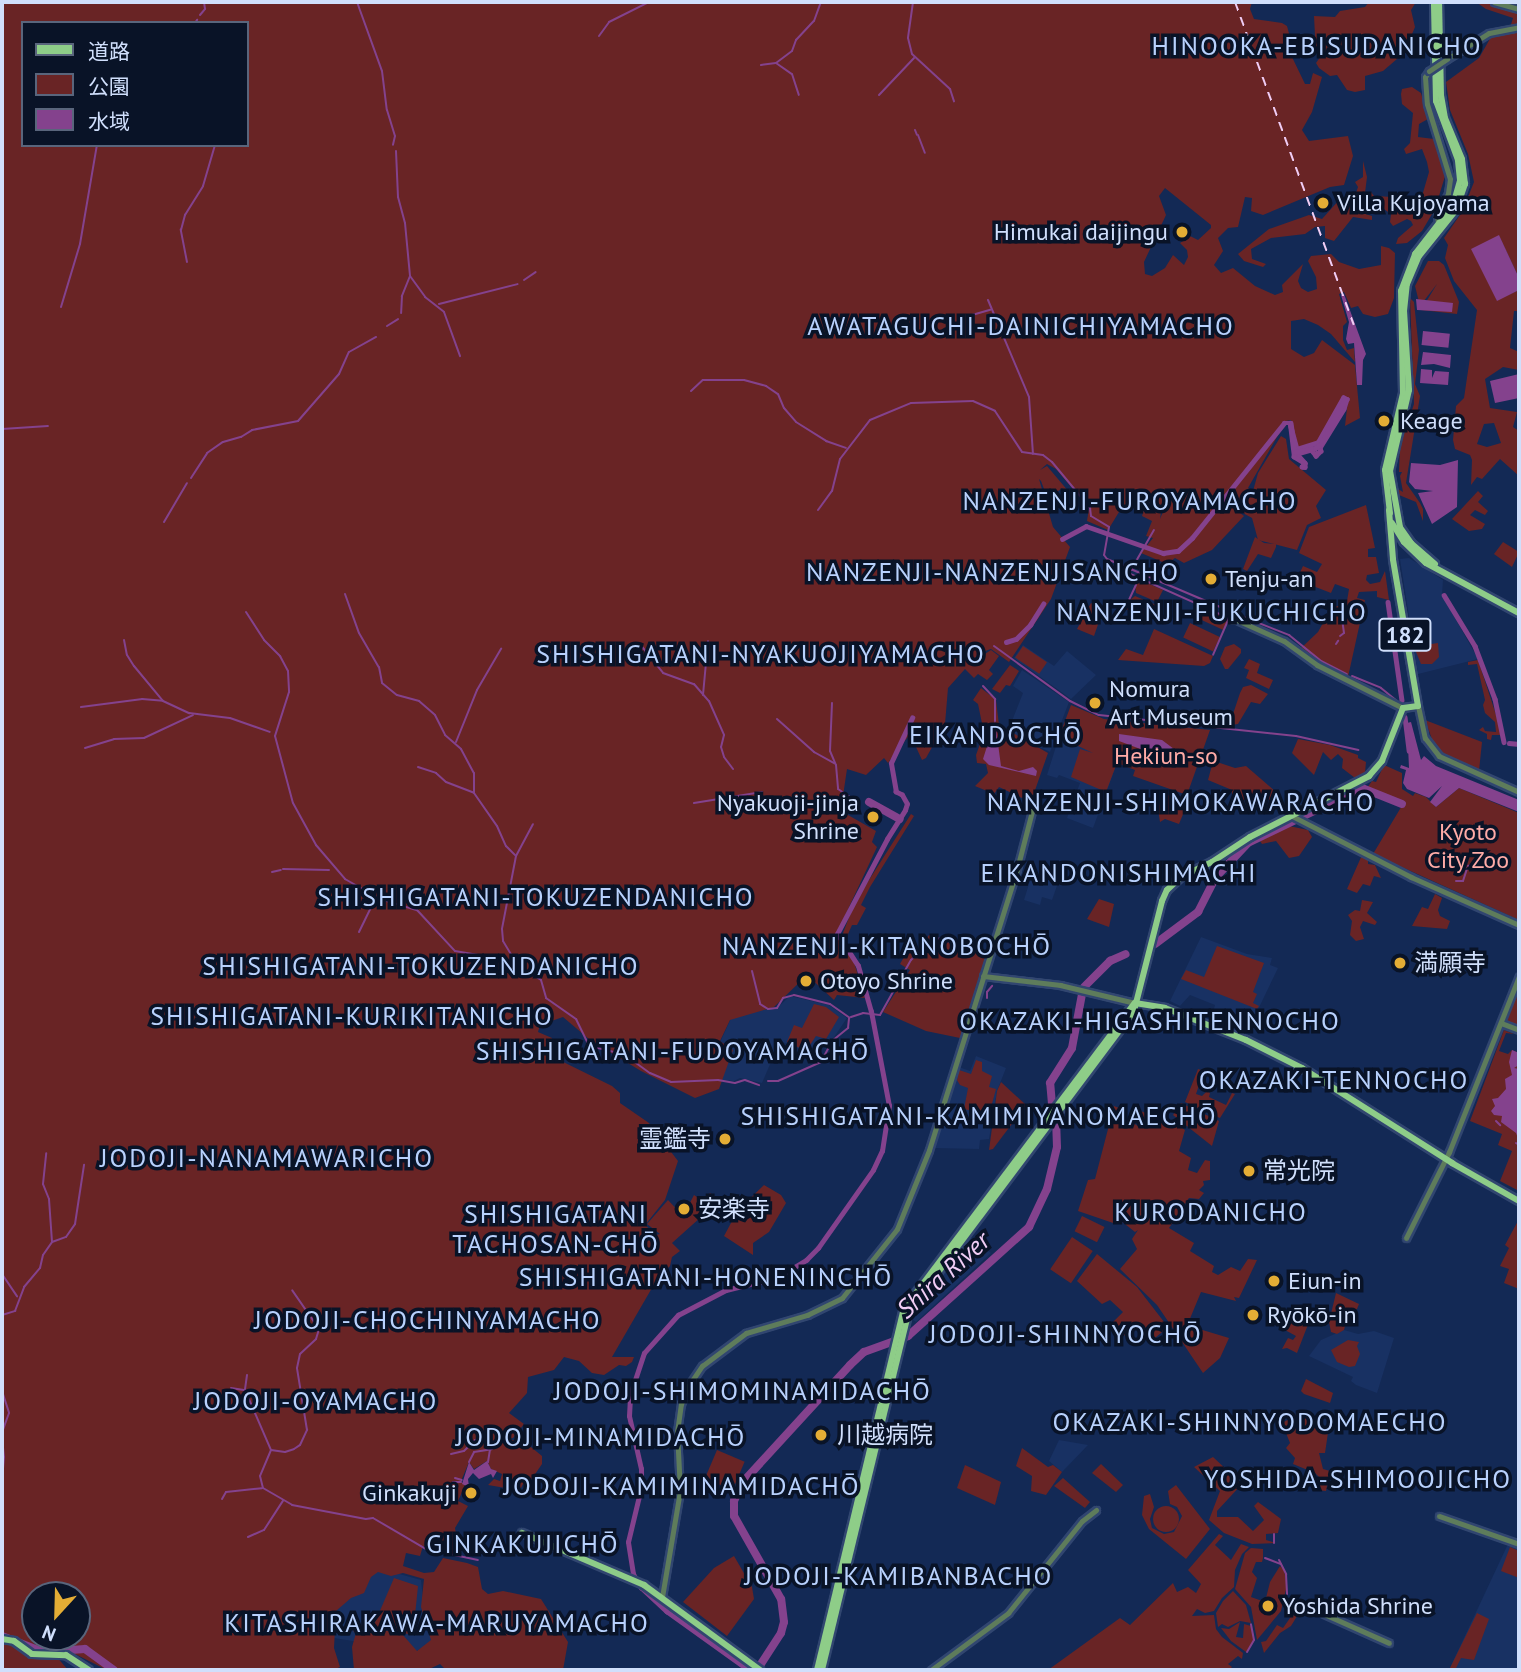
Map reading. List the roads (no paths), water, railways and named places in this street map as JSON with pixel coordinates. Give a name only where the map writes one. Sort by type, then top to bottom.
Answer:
[{"type":"main road","points":[[1436,2],[1441,95],[1465,178],[1460,202],[1412,259],[1401,291],[1403,393],[1385,470],[1393,528],[1420,558],[1453,578]]},
{"type":"main road","points":[[1393,528],[1390,471],[1409,390],[1405,294],[1414,267],[1437,230]]},
{"type":"main road","points":[[1390,471],[1397,518],[1405,535],[1418,550],[1453,578]]},
{"type":"main road","name":"182","points":[[1389,510],[1414,707]]},
{"type":"main road","name":"182","points":[[1393,528],[1395,564]]},
{"type":"main road","points":[[1395,554],[1404,548],[1428,566],[1519,613]]},
{"type":"main road","points":[[820,1670],[899,1340],[916,1299],[1134,1011],[1161,901],[1167,890],[1185,874],[1295,819],[1374,771],[1382,761],[1402,709],[1414,707]]},
{"type":"main road","points":[[1135,1003],[1164,1008],[1246,1040],[1302,1068],[1446,1159],[1519,1201]]},
{"type":"main road","points":[[522,1533],[638,1583],[662,1597],[759,1669]]},
{"type":"main road","points":[[2,1639],[14,1642],[32,1654],[66,1655],[89,1670]]},
{"type":"street","points":[[1494,2],[1519,9]]},
{"type":"street","points":[[1437,230],[1437,214],[1448,194],[1450,179],[1427,104],[1425,77],[1429,71],[1489,33],[1519,27]]},
{"type":"street","points":[[1235,620],[1284,640],[1317,665],[1402,709]]},
{"type":"street","points":[[1414,707],[1425,738],[1439,756],[1519,792]]},
{"type":"street","points":[[662,1597],[680,1489],[677,1432],[681,1404],[687,1388],[702,1366],[746,1334],[809,1314],[842,1298],[892,1237],[906,1211],[929,1150],[1033,807]]},
{"type":"street","points":[[1295,819],[1519,925]]},
{"type":"street","points":[[983,976],[1060,985],[1135,1003]]},
{"type":"street","points":[[1406,1238],[1446,1159],[1519,976]]},
{"type":"street","points":[[1501,1023],[1519,1030]]},
{"type":"street","points":[[931,1670],[1008,1613],[1082,1521],[1096,1510]]},
{"type":"street","points":[[1439,1516],[1519,1544]]},
{"type":"street","points":[[1324,1615],[1389,1643]]},
{"type":"water","points":[[1499,235],[1519,278],[1519,290],[1497,301],[1471,249]]},
{"type":"water","points":[[1344,294],[1366,354],[1363,360],[1362,385],[1357,385],[1354,343],[1348,344],[1346,339],[1349,322],[1341,295]]},
{"type":"water","points":[[1416,299],[1453,303],[1452,312],[1417,310]]},
{"type":"water","points":[[1423,331],[1450,334],[1448,348],[1422,345]]},
{"type":"water","points":[[1423,352],[1451,355],[1450,368],[1434,364],[1421,365]]},
{"type":"water","points":[[1421,369],[1432,370],[1432,378],[1435,371],[1449,372],[1448,385],[1420,383]]},
{"type":"water","points":[[1519,374],[1519,398],[1495,403],[1490,381]]},
{"type":"water","points":[[1458,460],[1457,507],[1432,524],[1418,493],[1433,491],[1415,489],[1409,482],[1411,463],[1440,465]]},
{"type":"water","points":[[995,721],[1001,766],[1019,771],[1033,767],[1037,771],[1036,776],[989,765],[983,759]]},
{"type":"water","points":[[1411,722],[1421,760],[1424,756],[1436,766],[1519,800],[1519,812],[1459,788],[1436,807],[1430,802],[1442,786],[1429,798],[1407,789],[1403,783],[1406,770],[1400,768],[1401,765],[1409,768],[1407,723]]},
{"type":"water","points":[[1119,734],[1162,740],[1174,749],[1171,759],[1156,762],[1151,753],[1119,741]]},
{"type":"water","points":[[1512,1050],[1519,1053],[1519,1065],[1514,1068],[1519,1069],[1519,1141],[1516,1133],[1501,1122],[1502,1116],[1494,1115],[1491,1111],[1495,1106],[1492,1099],[1498,1098],[1506,1089],[1505,1079],[1512,1075],[1509,1062]]},
{"type":"water","points":[[487,1461],[491,1469],[497,1471],[493,1478],[491,1474],[479,1479],[473,1473],[468,1479],[469,1487],[462,1484],[469,1462],[474,1470]]},
{"type":"waterway","points":[[200,15],[205,9],[204,2]]},
{"type":"waterway","points":[[357,2],[382,71],[387,110],[395,136],[393,145]]},
{"type":"waterway","points":[[599,36],[609,22],[649,2]]},
{"type":"waterway","points":[[761,65],[776,63],[792,51],[796,40],[814,21],[821,2]]},
{"type":"waterway","points":[[913,2],[908,38],[912,54],[950,89],[954,101]]},
{"type":"waterway","points":[[879,95],[914,58]]},
{"type":"waterway","points":[[776,63],[792,74],[799,95]]},
{"type":"waterway","points":[[915,130],[917,135]]},
{"type":"waterway","points":[[918,135],[925,153]]},
{"type":"waterway","points":[[61,307],[80,244],[97,147]]},
{"type":"waterway","points":[[187,262],[181,230],[185,215],[203,186],[214,147]]},
{"type":"waterway","points":[[396,151],[398,197],[405,223],[410,276],[402,296],[401,313]]},
{"type":"waterway","points":[[524,280],[536,272]]},
{"type":"waterway","points":[[410,276],[425,297],[444,312],[460,356]]},
{"type":"waterway","points":[[439,304],[518,284]]},
{"type":"waterway","points":[[988,300],[1029,397],[1033,454]]},
{"type":"waterway","points":[[972,315],[990,310]]},
{"type":"waterway","points":[[387,326],[398,319]]},
{"type":"waterway","points":[[191,478],[207,453],[223,442],[241,437],[252,430],[298,421],[339,374],[349,352],[376,337]]},
{"type":"waterway","points":[[691,391],[703,380],[744,380],[766,386],[778,394],[784,408],[796,422],[826,441],[846,448]]},
{"type":"waterway","points":[[1343,398],[1347,399],[1344,409],[1320,448],[1321,451],[1316,456],[1311,450],[1297,454],[1305,463],[1305,467],[1302,467],[1304,463],[1294,457],[1290,423],[1297,449],[1318,442],[1343,398]]},
{"type":"waterway","points":[[1062,539],[1086,526],[1163,553],[1178,551],[1192,538],[1284,423],[1291,423],[1295,452],[1315,448],[1321,444],[1345,399]]},
{"type":"waterway","points":[[818,510],[832,491],[840,459],[870,420],[911,403],[973,401],[995,411],[1022,452],[1043,455],[1052,462],[1090,508],[1091,516],[1109,527],[1104,555],[1107,559],[1227,610]]},
{"type":"waterway","points":[[2,429],[48,426]]},
{"type":"waterway","points":[[1315,448],[1318,454]]},
{"type":"waterway","points":[[164,522],[187,483]]},
{"type":"waterway","points":[[1131,570],[1154,530]]},
{"type":"waterway","points":[[1108,564],[1229,618],[1213,655]]},
{"type":"waterway","points":[[1128,602],[1136,585]]},
{"type":"waterway","points":[[345,594],[359,633],[379,667],[382,683],[397,695],[419,701],[435,715],[445,735],[461,749],[474,773],[474,793]]},
{"type":"waterway","points":[[1444,595],[1475,646],[1495,699],[1504,742]]},
{"type":"waterway","points":[[1388,602],[1402,700]]},
{"type":"waterway","points":[[1006,642],[1016,639],[1030,625],[1043,604]]},
{"type":"waterway","points":[[246,612],[264,640],[280,656],[288,671],[289,692],[275,736],[293,803],[316,845],[345,879],[380,899],[417,910],[455,951],[501,959],[541,980],[546,998],[576,1019],[587,1042],[594,1047],[625,1055],[650,1073],[671,1082],[718,1080],[735,1083],[745,1080],[759,1085]]},
{"type":"waterway","points":[[1241,616],[1289,635],[1321,661],[1347,674]]},
{"type":"waterway","points":[[1340,636],[1344,633],[1342,618]]},
{"type":"waterway","points":[[124,640],[127,655],[134,666],[163,701],[189,713],[230,718],[270,732]]},
{"type":"waterway","points":[[703,695],[708,641]]},
{"type":"waterway","points":[[639,643],[663,673],[694,684],[709,701],[724,735],[721,747],[724,757],[733,769]]},
{"type":"waterway","points":[[994,646],[1070,701],[1099,715],[1296,736],[1358,750]]},
{"type":"waterway","points":[[456,742],[477,690],[501,649]]},
{"type":"waterway","points":[[1352,676],[1381,688],[1396,700]]},
{"type":"waterway","points":[[983,686],[995,699],[995,721]]},
{"type":"waterway","points":[[81,707],[142,699],[163,701]]},
{"type":"waterway","points":[[832,703],[830,751],[836,765],[838,789],[853,799]]},
{"type":"waterway","points":[[85,748],[114,739],[144,738],[193,715]]},
{"type":"waterway","points":[[1405,717],[1409,751]]},
{"type":"waterway","points":[[748,1670],[667,1612],[641,1588],[633,1574],[628,1542],[641,1488],[641,1469],[629,1416],[630,1395],[644,1353],[678,1315],[726,1290],[778,1277],[806,1260],[818,1248],[873,1170],[882,1151],[889,1106],[871,1012],[858,966],[837,934],[905,810],[907,804],[902,795],[896,792],[891,763],[912,718]]},
{"type":"waterway","points":[[777,719],[814,752],[834,763]]},
{"type":"waterway","points":[[1509,743],[1519,744]]},
{"type":"waterway","points":[[418,767],[436,773],[446,782],[474,793],[497,826],[506,846],[516,856],[502,929],[503,941],[519,968]]},
{"type":"waterway","points":[[1155,944],[1198,912],[1216,877],[1248,843],[1362,788],[1402,804]]},
{"type":"waterway","points":[[694,803],[762,792]]},
{"type":"waterway","points":[[869,802],[900,819]]},
{"type":"waterway","points":[[516,856],[533,824]]},
{"type":"waterway","points":[[1468,866],[1483,861]]},
{"type":"waterway","points":[[283,869],[329,870]]},
{"type":"waterway","points":[[1456,881],[1463,881],[1467,869]]},
{"type":"waterway","points":[[272,872],[281,870]]},
{"type":"waterway","points":[[359,932],[375,899]]},
{"type":"waterway","points":[[851,1017],[863,1013],[880,1015],[911,960],[934,937],[984,953]]},
{"type":"waterway","name":"Shira River","points":[[1084,987],[1110,961],[1126,954]]},
{"type":"waterway","points":[[752,971],[760,1004],[768,1009],[777,1008],[783,998],[794,995],[830,1004],[850,1018]]},
{"type":"waterway","points":[[987,998],[987,992],[992,986]]},
{"type":"waterway","name":"Shira River","points":[[1052,1104],[1050,1083],[1072,1048],[1082,994]]},
{"type":"waterway","points":[[768,1081],[778,1081],[821,1062],[832,1041],[848,1028],[849,1018]]},
{"type":"waterway","points":[[1496,1121],[1500,1125]]},
{"type":"waterway","name":"Shira River","points":[[757,1670],[781,1633],[784,1622],[781,1599],[734,1516],[734,1501],[742,1483],[864,1352],[908,1336],[1029,1227],[1047,1189],[1057,1147],[1056,1122]]},
{"type":"waterway","points":[[2,1315],[15,1311],[24,1287],[40,1268],[43,1255],[52,1242],[49,1199],[43,1184],[46,1153]]},
{"type":"waterway","points":[[52,1242],[66,1237],[75,1224],[84,1165]]},
{"type":"waterway","points":[[2,1274],[17,1296]]},
{"type":"waterway","points":[[271,1450],[285,1452],[294,1449],[300,1445],[307,1430],[297,1368],[300,1354],[316,1339],[319,1329],[292,1290]]},
{"type":"waterway","points":[[247,1375],[245,1390],[271,1450],[260,1476],[263,1488],[292,1505],[373,1518],[426,1549],[478,1560]]},
{"type":"waterway","points":[[231,1388],[244,1390]]},
{"type":"waterway","points":[[2,1391],[9,1413],[2,1432]]},
{"type":"waterway","points":[[2,1438],[2,1482]]},
{"type":"waterway","points":[[451,1454],[464,1451],[475,1440]]},
{"type":"waterway","points":[[469,1462],[474,1452],[492,1449]]},
{"type":"waterway","points":[[488,1462],[490,1450]]},
{"type":"waterway","points":[[455,1478],[462,1480]]},
{"type":"waterway","points":[[453,1482],[461,1482]]},
{"type":"waterway","points":[[222,1499],[226,1492],[262,1488]]},
{"type":"waterway","points":[[248,1537],[264,1530],[283,1501]]},
{"type":"waterway","points":[[1274,1534],[1274,1543]]},
{"type":"waterway","points":[[1265,1558],[1281,1564]]},
{"type":"waterway","points":[[1279,1560],[1286,1574],[1287,1594]]},
{"type":"waterway","points":[[1247,1652],[1254,1640],[1251,1624]]},
{"type":"waterway","points":[[2,1636],[43,1652],[85,1649],[114,1670]]},
{"type":"place","name":"Villa Kujoyama","points":[[1323,203]]},
{"type":"place","name":"Himukai daijingu","points":[[1182,232]]},
{"type":"place","name":"Keage","points":[[1384,421]]},
{"type":"place","name":"Tenju-an","points":[[1211,579]]},
{"type":"place","name":"Nomura Art Museum","points":[[1095,703]]},
{"type":"place","name":"Nyakuoji-jinja Shrine","points":[[873,817]]},
{"type":"place","name":"満願寺","points":[[1400,963]]},
{"type":"place","name":"Otoyo Shrine","points":[[806,981]]},
{"type":"place","name":"霊鑑寺","points":[[725,1139]]},
{"type":"place","name":"常光院","points":[[1249,1171]]},
{"type":"place","name":"安楽寺","points":[[684,1209]]},
{"type":"place","name":"Eiun-in","points":[[1274,1281]]},
{"type":"place","name":"Ryōkō-in","points":[[1253,1315]]},
{"type":"place","name":"川越病院","points":[[821,1435]]},
{"type":"place","name":"Ginkakuji","points":[[471,1493]]},
{"type":"place","name":"Yoshida Shrine","points":[[1268,1606]]},
{"type":"district","name":"HINOOKA-EBISUDANICHO","points":[[1317,46]]},
{"type":"district","name":"AWATAGUCHI-DAINICHIYAMACHO","points":[[1021,326]]},
{"type":"district","name":"NANZENJI-FUROYAMACHO","points":[[1130,501]]},
{"type":"district","name":"NANZENJI-NANZENJISANCHO","points":[[993,572]]},
{"type":"district","name":"NANZENJI-FUKUCHICHO","points":[[1212,612]]},
{"type":"district","name":"SHISHIGATANI-NYAKUOJIYAMACHO","points":[[761,654]]},
{"type":"district","name":"EIKANDŌCHŌ","points":[[996,735]]},
{"type":"district","name":"NANZENJI-SHIMOKAWARACHO","points":[[1181,802]]},
{"type":"district","name":"EIKANDONISHIMACHI","points":[[1119,873]]},
{"type":"district","name":"SHISHIGATANI-TOKUZENDANICHO","points":[[536,897]]},
{"type":"district","name":"NANZENJI-KITANOBOCHŌ","points":[[887,946]]},
{"type":"district","name":"SHISHIGATANI-TOKUZENDANICHO","points":[[421,966]]},
{"type":"district","name":"SHISHIGATANI-KURIKITANICHO","points":[[352,1016]]},
{"type":"district","name":"OKAZAKI-HIGASHITENNOCHO","points":[[1150,1021]]},
{"type":"district","name":"SHISHIGATANI-FUDOYAMACHŌ","points":[[673,1051]]},
{"type":"district","name":"OKAZAKI-TENNOCHO","points":[[1334,1080]]},
{"type":"district","name":"SHISHIGATANI-KAMIMIYANOMAECHŌ","points":[[979,1116]]},
{"type":"district","name":"JODOJI-NANAMAWARICHO","points":[[267,1158]]},
{"type":"district","name":"KURODANICHO","points":[[1211,1212]]},
{"type":"district","name":"SHISHIGATANI TACHOSAN-CHŌ","points":[[556,1229]]},
{"type":"district","name":"SHISHIGATANI-HONENINCHŌ","points":[[706,1277]]},
{"type":"district","name":"JODOJI-CHOCHINYAMACHO","points":[[428,1320]]},
{"type":"district","name":"JODOJI-SHINNYOCHŌ","points":[[1066,1334]]},
{"type":"district","name":"JODOJI-SHIMOMINAMIDACHŌ","points":[[743,1391]]},
{"type":"district","name":"JODOJI-OYAMACHO","points":[[316,1401]]},
{"type":"district","name":"OKAZAKI-SHINNYODOMAECHO","points":[[1250,1422]]},
{"type":"district","name":"JODOJI-MINAMIDACHŌ","points":[[601,1437]]},
{"type":"district","name":"YOSHIDA-SHIMOOJICHO","points":[[1358,1479]]},
{"type":"district","name":"JODOJI-KAMIMINAMIDACHŌ","points":[[682,1486]]},
{"type":"district","name":"GINKAKUJICHŌ","points":[[523,1544]]},
{"type":"district","name":"JODOJI-KAMIBANBACHO","points":[[899,1576]]},
{"type":"district","name":"KITASHIRAKAWA-MARUYAMACHO","points":[[437,1623]]},
{"type":"park label","name":"Hekiun-so","points":[[1166,756]]},
{"type":"park label","name":"Kyoto City Zoo","points":[[1468,846]]}]
